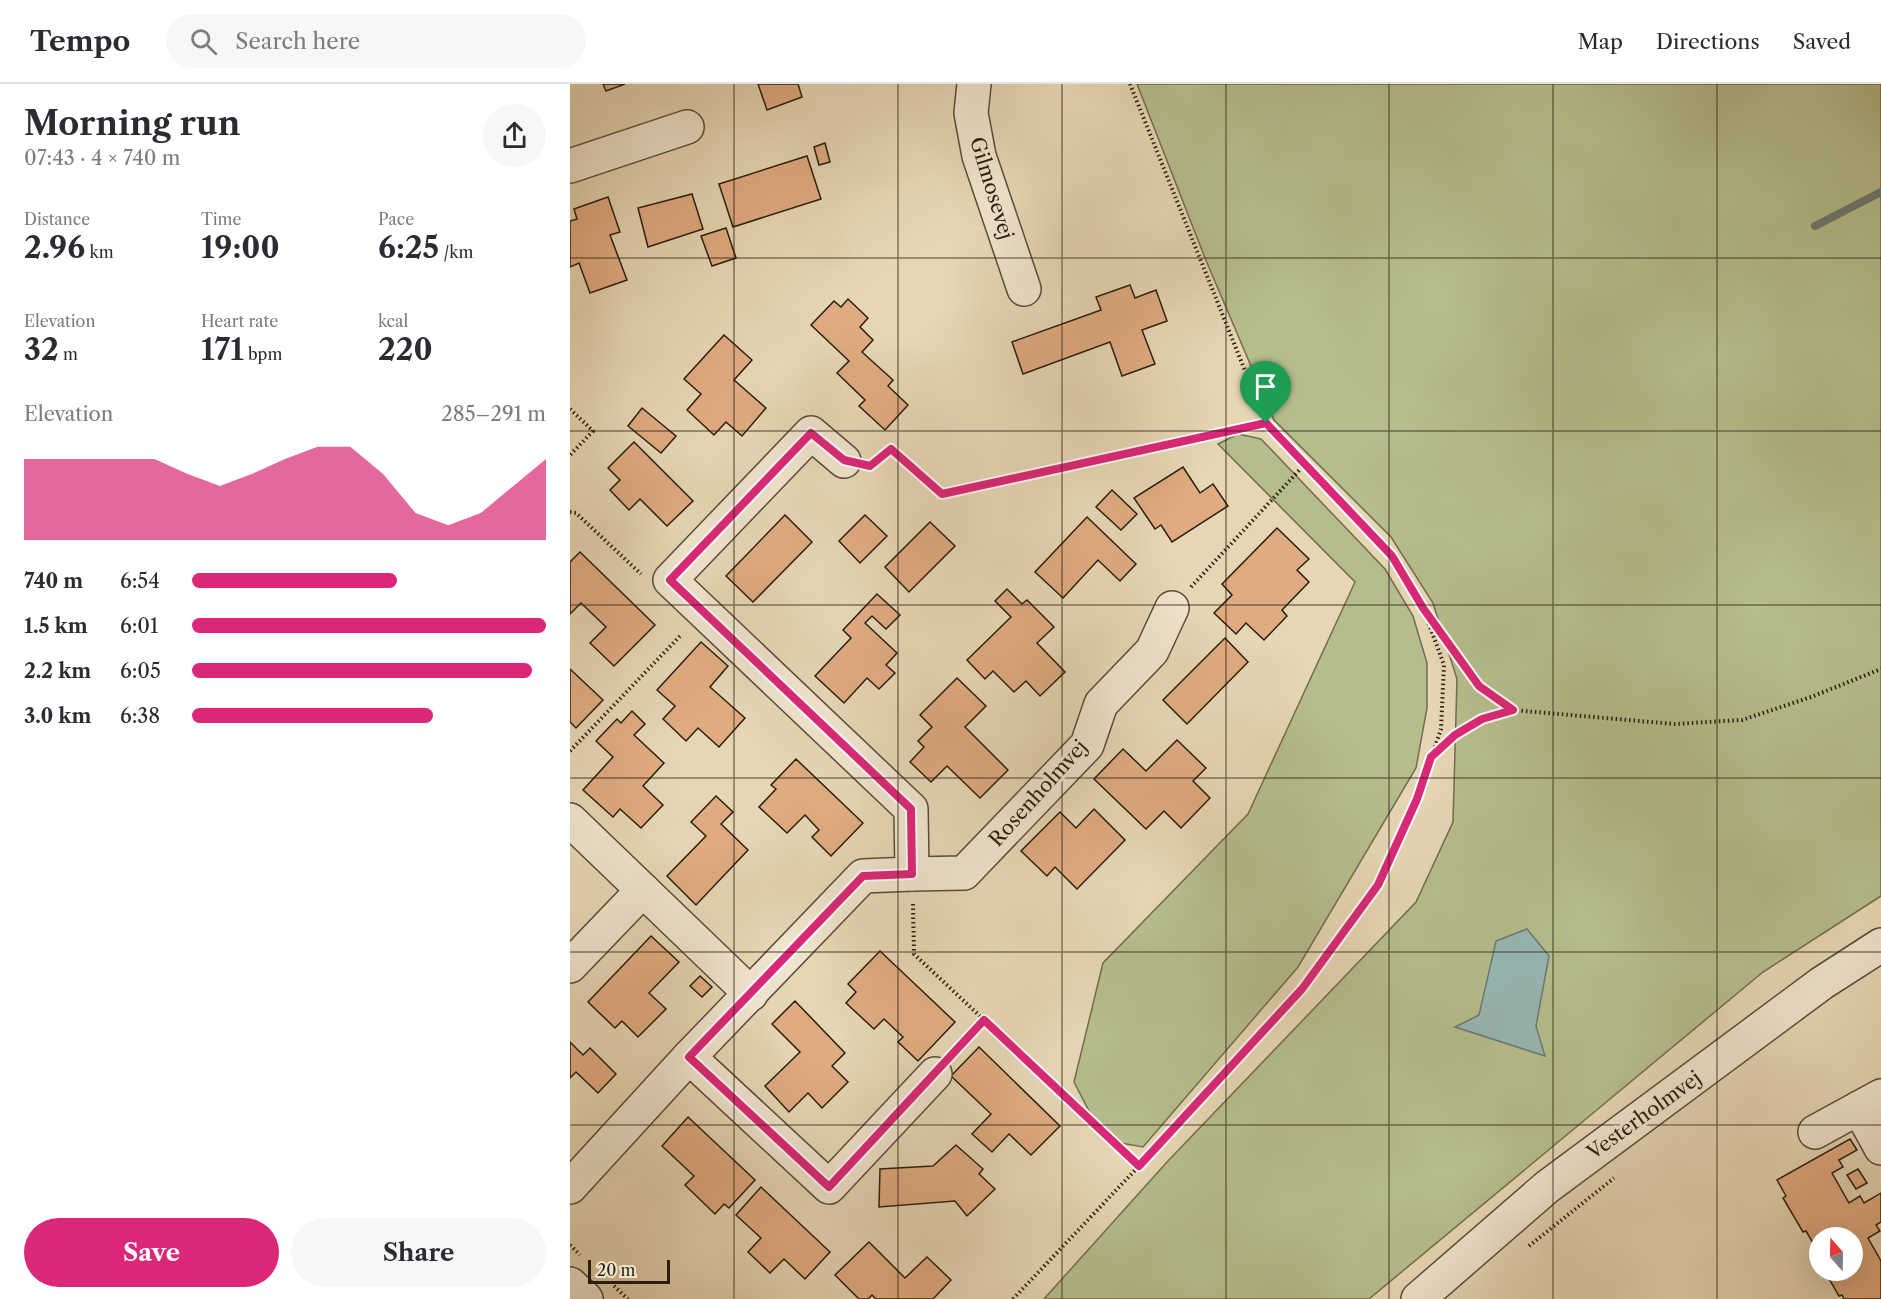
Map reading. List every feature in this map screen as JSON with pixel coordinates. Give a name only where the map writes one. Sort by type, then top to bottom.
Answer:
[{"type":"street","name":"Gilmosevej","points":[[974,84],[970,113],[979,156],[1024,289]]},
{"type":"street","points":[[570,166],[687,127]]},
{"type":"street","points":[[844,460],[811,433],[670,580],[911,809],[912,874]]},
{"type":"street","name":"Rosenholmvej","points":[[570,1187],[689,1057],[863,876],[964,873],[1087,745],[1101,704],[1152,651],[1172,608]]},
{"type":"street","points":[[570,819],[751,994]]},
{"type":"street","points":[[570,966],[643,890]]},
{"type":"street","name":"Vesterholmvej","points":[[1418,1299],[1547,1187],[1822,983],[1881,945]]},
{"type":"street","points":[[689,1057],[829,1187],[935,1074]]},
{"type":"street","points":[[1815,1132],[1870,1102],[1881,1148]]},
{"type":"street","points":[[570,1284],[586,1299]]},
{"type":"path","points":[[1130,84],[1266,423],[1392,556],[1423,608],[1479,686],[1513,710]]},
{"type":"path","points":[[570,409],[593,431],[570,455]]},
{"type":"path","points":[[844,460],[870,466],[891,449],[942,494],[1266,423]]},
{"type":"path","points":[[1172,608],[1305,465]]},
{"type":"path","points":[[570,512],[576,513],[649,581],[670,580]]},
{"type":"path","points":[[1013,1299],[1302,989],[1378,885],[1417,799],[1441,729],[1444,665],[1423,608]]},
{"type":"path","points":[[570,751],[703,611]]},
{"type":"path","points":[[1431,757],[1455,735],[1482,719],[1513,710],[1674,724],[1742,720],[1811,697],[1881,669]]},
{"type":"path","points":[[912,874],[914,954],[1139,1166]]},
{"type":"path","points":[[935,1074],[984,1020]]},
{"type":"path","points":[[1524,1250],[1621,1173]]},
{"type":"green space","points":[[1137,84],[1881,84],[1881,896],[1763,972],[1369,1299],[1044,1299],[1167,1162],[1416,902],[1453,822],[1457,679],[1433,603],[1391,537],[1274,420],[1205,258]]},
{"type":"green space","points":[[1238,434],[1261,439],[1385,569],[1413,616],[1427,663],[1427,708],[1416,768],[1298,967],[1143,1147],[1104,1140],[1074,1082],[1103,963],[1248,814],[1355,582],[1218,444]]},
{"type":"water","points":[[1527,929],[1549,956],[1536,1026],[1545,1056],[1455,1027],[1479,1015],[1496,941]]},
{"type":"building","points":[[603,84],[625,84],[606,91]]},
{"type":"building","points":[[758,84],[798,84],[802,97],[767,110]]},
{"type":"building","points":[[825,143],[830,162],[819,165],[814,147]]},
{"type":"building","points":[[807,156],[821,199],[733,227],[719,184]]},
{"type":"building","points":[[692,194],[703,229],[648,247],[638,208]]},
{"type":"building","points":[[608,197],[620,232],[610,235],[627,280],[590,293],[579,263],[570,267],[570,221],[577,219],[574,209]]},
{"type":"building","points":[[726,228],[736,258],[712,266],[701,236]]},
{"type":"building","points":[[1130,285],[1135,298],[1156,290],[1167,321],[1142,330],[1155,364],[1122,376],[1110,342],[1023,374],[1012,342],[1101,310],[1096,297]]},
{"type":"building","points":[[848,299],[868,318],[860,327],[873,340],[862,352],[893,380],[888,386],[908,405],[885,430],[859,406],[865,400],[837,373],[849,361],[811,325],[834,301],[841,307]]},
{"type":"building","points":[[724,335],[752,360],[734,380],[766,408],[742,436],[726,422],[714,435],[687,410],[701,394],[684,379]]},
{"type":"building","points":[[642,408],[676,436],[661,453],[628,426]]},
{"type":"building","points":[[634,442],[693,501],[667,526],[640,499],[629,510],[610,490],[620,480],[608,468]]},
{"type":"building","points":[[1183,467],[1200,493],[1213,484],[1228,506],[1172,542],[1161,525],[1155,529],[1134,498]]},
{"type":"building","points":[[1112,490],[1137,514],[1121,530],[1096,507]]},
{"type":"building","points":[[785,515],[812,542],[753,602],[726,576]]},
{"type":"building","points":[[865,515],[887,536],[860,563],[839,541]]},
{"type":"building","points":[[1087,517],[1136,564],[1120,581],[1098,560],[1063,598],[1035,572]]},
{"type":"building","points":[[930,522],[955,546],[909,592],[885,567]]},
{"type":"building","points":[[1277,528],[1309,559],[1297,570],[1309,582],[1282,610],[1287,616],[1264,640],[1246,623],[1236,634],[1214,613],[1232,595],[1222,584]]},
{"type":"building","points":[[580,552],[655,625],[614,666],[590,643],[606,627],[581,603],[570,614],[570,562]]},
{"type":"building","points":[[1007,589],[1022,604],[1027,600],[1054,627],[1037,643],[1065,672],[1040,696],[1026,681],[1014,692],[993,671],[985,679],[967,660],[1011,617],[995,601]]},
{"type":"building","points":[[877,594],[900,615],[886,629],[872,616],[865,623],[897,653],[886,665],[895,673],[879,689],[867,678],[844,703],[815,676],[851,638],[843,630]]},
{"type":"building","points":[[1225,638],[1248,662],[1187,724],[1163,700]]},
{"type":"building","points":[[701,642],[728,666],[710,687],[745,718],[719,747],[698,728],[686,741],[663,719],[675,706],[657,690]]},
{"type":"building","points":[[570,669],[603,700],[576,728],[570,722]]},
{"type":"building","points":[[957,678],[986,706],[965,727],[1008,770],[980,798],[947,766],[931,782],[910,762],[924,747],[918,741],[932,727],[920,715]]},
{"type":"building","points":[[632,711],[645,724],[634,735],[664,763],[643,786],[663,805],[641,828],[620,809],[613,817],[583,790],[613,757],[596,741],[617,719],[621,723]]},
{"type":"building","points":[[1177,740],[1206,768],[1193,781],[1210,798],[1181,828],[1164,811],[1146,829],[1094,779],[1123,749],[1146,771]]},
{"type":"building","points":[[796,759],[863,823],[831,856],[812,837],[819,830],[805,815],[787,833],[759,807],[776,789],[771,785]]},
{"type":"building","points":[[716,796],[733,812],[721,824],[748,850],[696,905],[667,876],[706,836],[691,822]]},
{"type":"building","points":[[1094,809],[1125,840],[1077,889],[1055,867],[1047,876],[1021,851],[1060,812],[1076,828]]},
{"type":"building","points":[[651,936],[679,962],[649,993],[666,1009],[638,1037],[622,1021],[615,1028],[588,1002]]},
{"type":"building","points":[[880,951],[955,1022],[918,1061],[898,1042],[903,1037],[884,1019],[874,1029],[846,1003],[856,992],[848,984]]},
{"type":"building","points":[[700,976],[712,987],[702,997],[690,986]]},
{"type":"building","points":[[795,1001],[845,1053],[832,1066],[848,1082],[822,1108],[808,1093],[789,1112],[765,1086],[800,1052],[772,1024]]},
{"type":"building","points":[[570,1042],[583,1055],[590,1048],[616,1074],[598,1093],[576,1072],[570,1078]]},
{"type":"building","points":[[979,1047],[1060,1126],[1031,1155],[1009,1134],[992,1152],[972,1134],[991,1114],[951,1076]]},
{"type":"building","points":[[688,1117],[755,1180],[729,1208],[724,1204],[715,1214],[685,1185],[694,1176],[662,1146]]},
{"type":"building","points":[[1850,1139],[1857,1150],[1839,1160],[1843,1167],[1832,1173],[1849,1203],[1860,1196],[1864,1203],[1881,1193],[1881,1222],[1876,1225],[1880,1231],[1868,1238],[1881,1261],[1881,1299],[1844,1299],[1842,1295],[1839,1296],[1830,1281],[1863,1281],[1863,1227],[1809,1227],[1809,1236],[1806,1231],[1803,1232],[1783,1198],[1786,1196],[1777,1180]]},
{"type":"building","points":[[956,1145],[983,1169],[979,1174],[995,1189],[967,1216],[955,1201],[879,1207],[880,1169],[933,1166]]},
{"type":"building","points":[[1858,1169],[1867,1183],[1856,1189],[1847,1175]]},
{"type":"building","points":[[761,1187],[830,1252],[805,1279],[784,1259],[770,1273],[748,1252],[761,1238],[736,1215]]},
{"type":"building","points":[[869,1242],[905,1278],[927,1257],[951,1280],[933,1299],[876,1299],[872,1295],[868,1299],[859,1299],[835,1275]]},
{"type":"waterway","points":[[1815,226],[1881,192]]},
{"type":"route","points":[[1266,423],[1392,556],[1423,608],[1479,686],[1513,710],[1482,719],[1455,735],[1431,757],[1417,799],[1378,885],[1302,989],[1139,1166],[984,1020],[829,1187],[689,1057],[863,876],[912,874],[911,809],[670,580],[811,433],[844,460],[870,466],[891,449],[942,494],[1266,423]]}]
